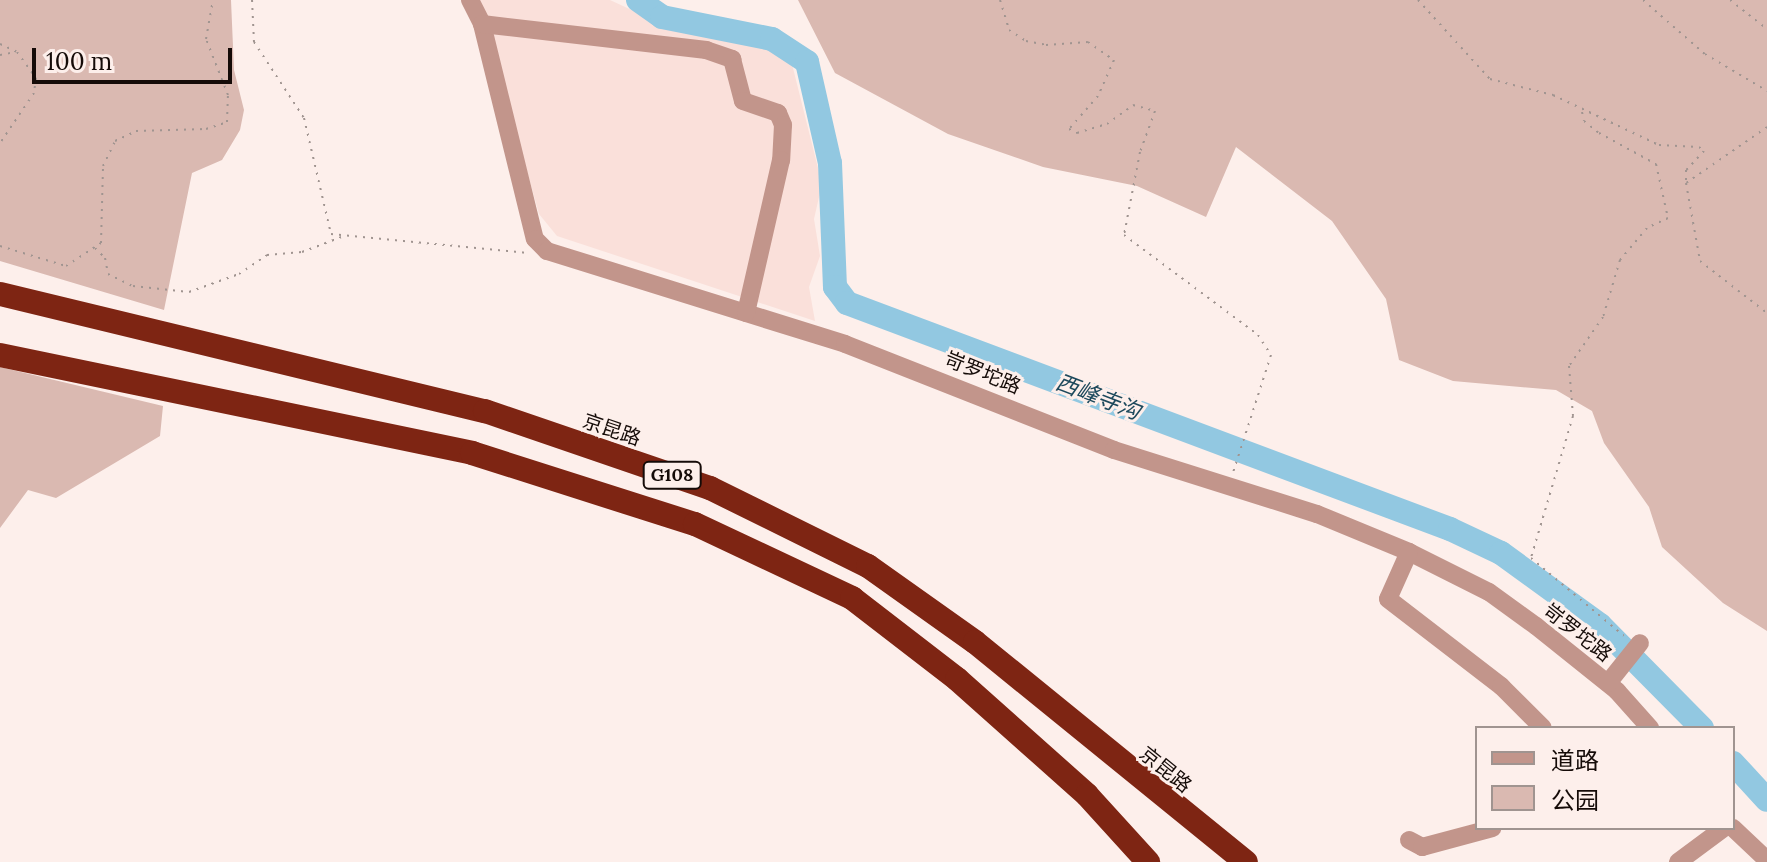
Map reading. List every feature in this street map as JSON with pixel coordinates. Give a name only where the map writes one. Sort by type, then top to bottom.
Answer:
[{"type":"highway","name":"京昆路","points":[[0,294],[485,411],[710,488],[868,566],[975,642],[1246,862]]},
{"type":"highway","name":"G108","points":[[0,355],[472,453],[695,524],[852,598],[1028,742],[1087,795],[1148,862]]},
{"type":"street","points":[[470,0],[482,24],[535,239],[547,251]]},
{"type":"street","points":[[482,24],[706,50],[732,59],[743,101],[778,113],[783,125],[781,160],[746,313]]},
{"type":"street","name":"岢罗坨路","points":[[547,251],[746,313],[957,384],[1156,465],[1317,514],[1409,552],[1489,592],[1608,683],[1648,726]]},
{"type":"street","points":[[1409,552],[1388,599],[1501,686],[1541,726]]},
{"type":"street","points":[[1608,683],[1638,646]]},
{"type":"street","points":[[1409,840],[1422,847],[1486,830]]},
{"type":"street","points":[[1678,862],[1721,830]]},
{"type":"street","points":[[1735,830],[1767,860]]},
{"type":"path","points":[[0,246],[66,266],[101,243],[103,166],[115,141],[136,131],[206,129],[227,122],[228,95],[206,39],[213,0]]},
{"type":"path","points":[[252,0],[254,42],[304,118],[331,234],[508,255],[547,251]]},
{"type":"path","points":[[1000,0],[1009,30],[1026,41],[1046,45],[1088,42],[1114,60],[1098,96],[1069,129],[1077,133],[1107,124],[1133,105],[1155,111],[1140,152],[1124,235],[1258,335],[1271,355],[1233,473]]},
{"type":"path","points":[[1418,0],[1490,79],[1553,95],[1582,112],[1659,145],[1699,147],[1704,151],[1686,170],[1700,261],[1767,313]]},
{"type":"path","points":[[1643,0],[1705,54],[1767,91]]},
{"type":"path","points":[[1730,0],[1767,29]]},
{"type":"path","points":[[0,44],[17,52],[36,78],[34,93],[0,143]]},
{"type":"path","points":[[0,55],[17,52]]},
{"type":"path","points":[[1582,112],[1584,121],[1599,133],[1656,164],[1668,218],[1647,228],[1620,260],[1603,317],[1569,366],[1573,416],[1531,558],[1638,646]]},
{"type":"path","points":[[1686,183],[1767,127]]},
{"type":"path","points":[[94,247],[105,258],[108,274],[133,286],[189,292],[239,274],[267,255],[302,252],[346,235]]},
{"type":"shaded area","points":[[479,0],[610,0],[677,31],[780,50],[790,56],[822,184],[814,219],[820,256],[809,287],[815,321],[557,236],[539,214]]},
{"type":"green space","points":[[0,0],[231,0],[234,70],[244,110],[240,130],[222,160],[192,173],[164,310],[0,261]]},
{"type":"green space","points":[[798,0],[1767,0],[1767,631],[1723,603],[1662,547],[1649,507],[1604,443],[1592,411],[1556,390],[1453,381],[1399,360],[1386,299],[1332,221],[1236,147],[1206,217],[1137,186],[1043,167],[948,134],[835,73]]},
{"type":"green space","points":[[0,367],[163,406],[160,436],[56,498],[28,490],[0,528]]},
{"type":"waterway","name":"西峰寺沟","points":[[638,0],[662,17],[772,39],[807,62],[830,163],[835,287],[847,303],[1450,529],[1501,553],[1600,625],[1700,726]]},
{"type":"waterway","name":"西峰寺沟","points":[[1735,765],[1767,800]]}]
